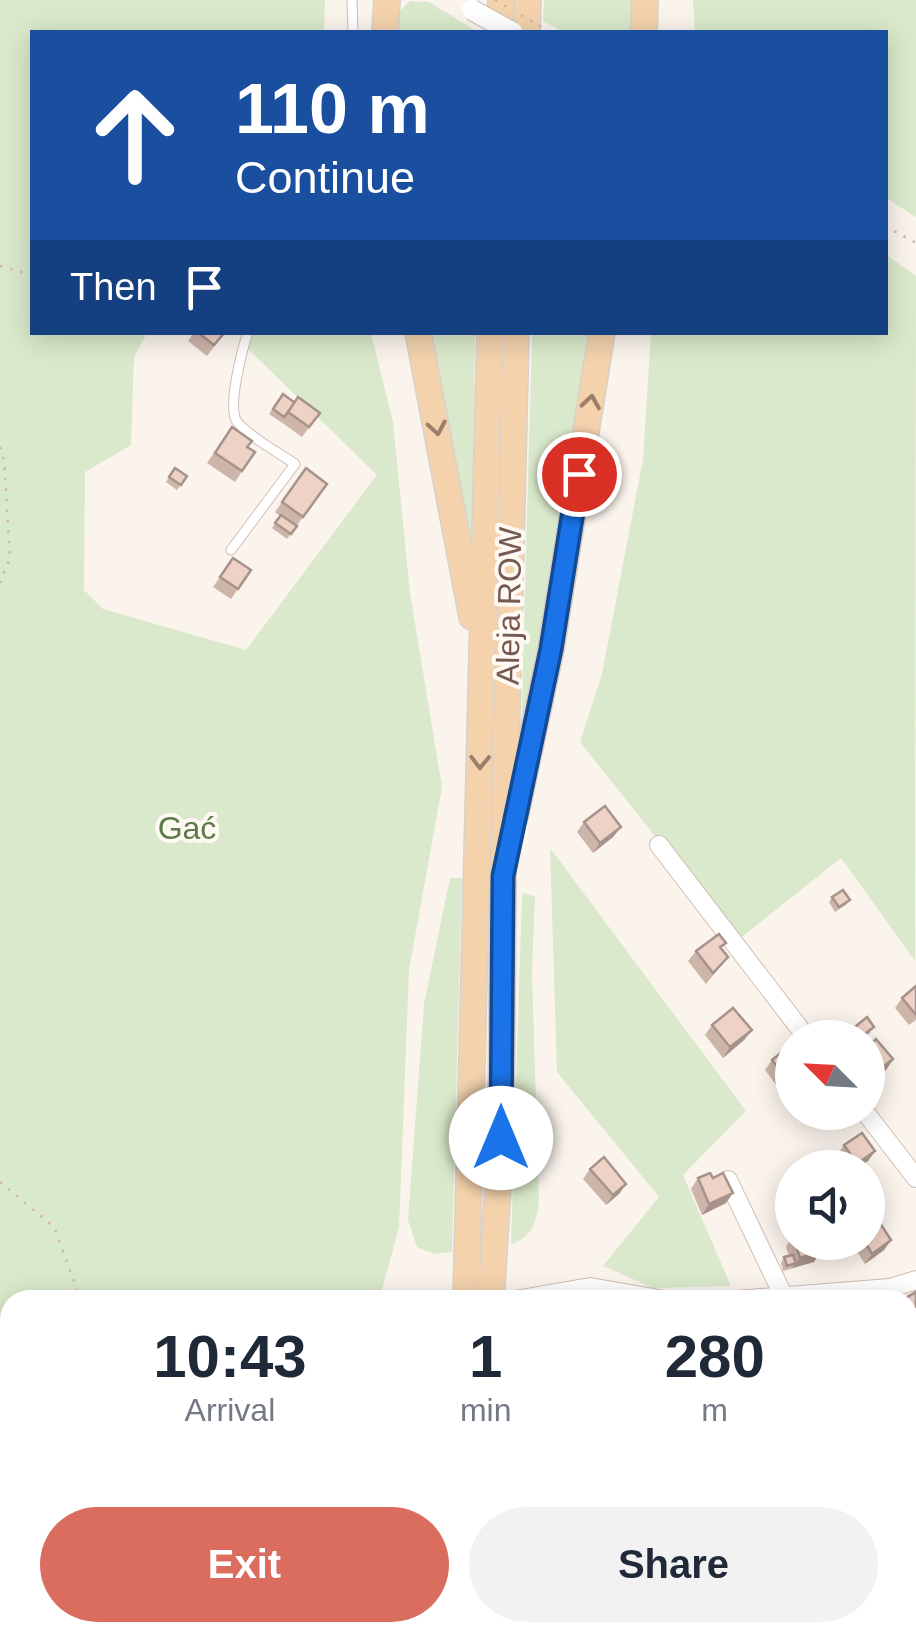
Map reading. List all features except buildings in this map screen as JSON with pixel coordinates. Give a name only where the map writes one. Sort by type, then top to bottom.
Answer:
[{"type":"main road","points":[[384,30],[388,0]]},
{"type":"main road","points":[[500,30],[501,0]]},
{"type":"main road","points":[[527,30],[528,0]]},
{"type":"main road","points":[[644,30],[645,0]]},
{"type":"main road","points":[[419,335],[482,665]]},
{"type":"main road","name":"Aleja ROW","points":[[489,1290],[480,1248],[482,665],[490,335]]},
{"type":"main road","name":"Aleja ROW","points":[[469,1290],[501,1138],[516,335]]},
{"type":"main road","points":[[503,876],[551,649],[602,335]]},
{"type":"street","points":[[472,10],[508,30]]},
{"type":"street","points":[[659,845],[794,1020]]},
{"type":"street","points":[[880,1130],[916,1178]]},
{"type":"street","points":[[728,1180],[782,1290]]},
{"type":"street","points":[[860,1290],[890,1288],[916,1280]]},
{"type":"lane","points":[[352,0],[353,30]]},
{"type":"lane","points":[[231,550],[294,464],[235,417],[234,402],[247,335]]},
{"type":"path","points":[[888,228],[916,244]]},
{"type":"path","points":[[0,266],[30,274]]},
{"type":"path","points":[[0,447],[10,558],[0,583]]},
{"type":"path","points":[[0,1182],[54,1227],[76,1290]]},
{"type":"green space","name":"Gać","points":[[0,0],[325,0],[324,30],[30,30],[30,335],[146,335],[134,357],[131,445],[85,472],[84,590],[103,609],[246,650],[377,475],[239,340],[242,335],[371,335],[393,422],[410,593],[442,787],[409,970],[399,1228],[382,1290],[0,1290]]},
{"type":"green space","points":[[544,0],[634,0],[634,30],[559,30],[543,21]]},
{"type":"green space","points":[[693,0],[916,0],[916,217],[888,199],[888,30],[695,30]]},
{"type":"green space","points":[[410,1],[429,2],[475,30],[396,30],[399,12]]},
{"type":"green space","points":[[888,256],[916,276],[915,961],[841,858],[738,940],[580,742],[602,674],[643,459],[651,335],[888,335]]},
{"type":"green space","points":[[426,335],[475,335],[472,566]]},
{"type":"green space","points":[[532,335],[592,335],[520,774]]},
{"type":"green space","points":[[550,848],[746,1111],[683,1175],[731,1286],[653,1288],[603,1266],[659,1197],[557,1072]]},
{"type":"green space","points":[[450,878],[462,878],[452,1252],[434,1254],[417,1247],[408,1220],[424,1004]]},
{"type":"green space","points":[[522,893],[535,896],[532,972],[539,1201],[532,1228],[511,1244]]},
{"type":"route","points":[[501,1138],[503,876],[551,649],[579,474]]}]
